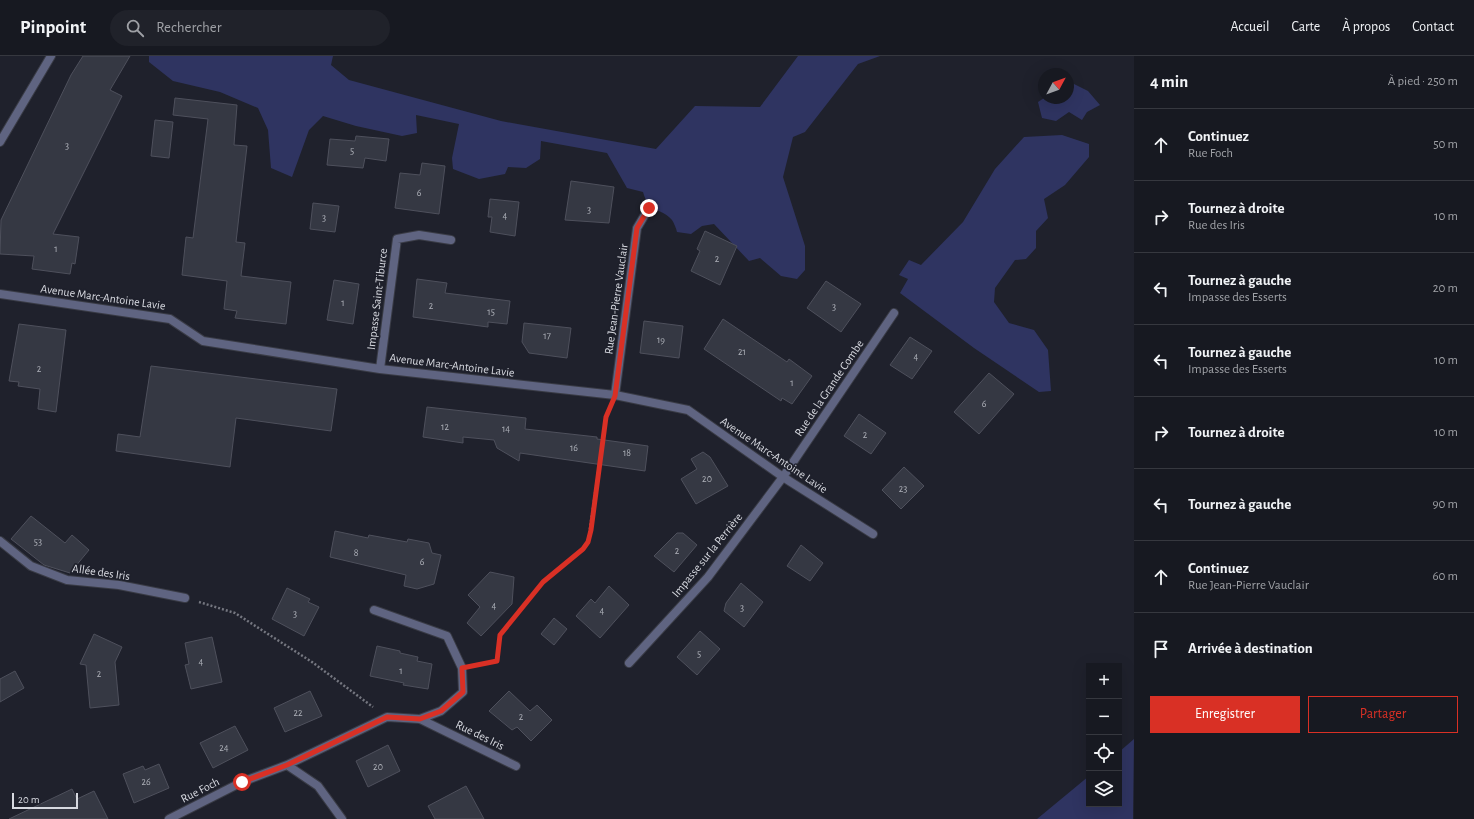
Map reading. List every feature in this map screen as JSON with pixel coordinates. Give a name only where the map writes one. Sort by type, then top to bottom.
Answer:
[{"type":"street","points":[[0,142],[51,56]]},
{"type":"street","name":"Rue Jean-Pierre Vauclair","points":[[615,396],[637,228],[649,208]]},
{"type":"street","name":"Impasse Saint-Tiburce","points":[[380,369],[397,239],[419,235],[451,240]]},
{"type":"street","name":"Avenue Marc-Antoine Lavie","points":[[0,294],[170,319],[203,341],[380,369],[615,396],[688,410],[783,477],[873,534]]},
{"type":"street","name":"Rue de la Grande Combe","points":[[783,477],[894,313]]},
{"type":"street","name":"Impasse sur la Perrière","points":[[629,663],[708,577],[783,477]]},
{"type":"street","name":"Allée des Iris","points":[[0,541],[30,566],[67,580],[119,585],[185,598]]},
{"type":"street","points":[[374,610],[447,636],[462,668],[463,692],[441,711],[420,719]]},
{"type":"street","name":"Rue des Iris","points":[[387,717],[420,719],[516,766]]},
{"type":"street","name":"Rue Foch","points":[[169,819],[242,782],[287,765],[387,717]]},
{"type":"street","points":[[287,765],[318,786],[342,819]]},
{"type":"path","points":[[462,668],[497,661],[500,635],[543,582],[583,549],[588,542],[606,417],[615,396]]},
{"type":"path","points":[[185,598],[235,613],[312,662],[387,717]]},
{"type":"shaded area","points":[[149,56],[333,56],[331,65],[349,80],[501,121],[656,149],[695,106],[760,107],[798,56],[880,56],[858,64],[805,132],[793,137],[783,177],[805,246],[805,270],[797,279],[781,276],[760,258],[749,261],[714,224],[702,226],[691,234],[677,232],[672,220],[664,213],[652,207],[643,192],[627,188],[607,153],[541,141],[540,159],[526,168],[508,167],[505,174],[479,179],[453,169],[452,158],[459,124],[416,115],[417,133],[402,136],[356,126],[323,116],[309,130],[292,177],[271,168],[268,130],[258,108],[220,92],[173,81],[149,62]]},
{"type":"shaded area","points":[[1074,84],[1088,91],[1100,105],[1087,112],[1082,120],[1069,112],[1056,121],[1042,118],[1038,104],[1074,104]]},
{"type":"shaded area","points":[[1062,135],[1089,144],[1089,157],[1065,185],[1044,199],[1048,218],[1036,231],[1036,248],[1026,259],[1015,260],[995,288],[994,302],[1009,323],[1034,330],[1048,350],[1051,391],[1039,392],[974,348],[900,293],[908,279],[899,275],[909,260],[921,265],[963,222],[995,169],[1024,137]]},
{"type":"shaded area","points":[[1134,739],[1133,819],[1037,819],[1086,778],[1086,807],[1122,807],[1122,749]]},
{"type":"building","points":[[83,56],[130,56],[110,90],[122,96],[53,234],[79,237],[75,264],[72,263],[70,274],[32,269],[34,256],[0,254],[1,220],[71,75]]},
{"type":"building","points":[[175,98],[237,105],[234,145],[247,146],[236,242],[245,243],[241,276],[291,282],[286,324],[235,318],[237,311],[224,309],[227,281],[182,275],[186,237],[193,238],[208,119],[173,115]]},
{"type":"building","points":[[155,120],[173,122],[169,158],[151,156]]},
{"type":"building","points":[[356,136],[389,139],[386,161],[365,158],[363,168],[327,165],[330,139],[355,141]]},
{"type":"building","points":[[422,163],[445,166],[439,214],[395,208],[400,173],[420,175]]},
{"type":"building","points":[[571,181],[614,187],[609,223],[565,220]]},
{"type":"building","points":[[490,199],[519,202],[515,236],[490,232],[492,217],[488,217]]},
{"type":"building","points":[[313,203],[339,206],[335,232],[310,229]]},
{"type":"building","points":[[705,231],[737,246],[720,285],[691,271],[700,251],[697,249]]},
{"type":"building","points":[[417,279],[447,283],[445,293],[510,301],[507,324],[488,322],[488,327],[413,317]]},
{"type":"building","points":[[334,280],[359,284],[353,324],[327,320]]},
{"type":"building","points":[[826,281],[861,304],[841,332],[807,308]]},
{"type":"building","points":[[723,319],[787,362],[789,359],[812,376],[792,404],[782,398],[781,401],[704,349]]},
{"type":"building","points":[[644,321],[683,326],[679,358],[640,353]]},
{"type":"building","points":[[524,323],[571,328],[567,358],[529,353],[522,342]]},
{"type":"building","points":[[19,324],[66,330],[56,412],[38,409],[40,389],[18,386],[19,382],[9,381]]},
{"type":"building","points":[[910,337],[932,351],[912,379],[890,365]]},
{"type":"building","points":[[151,366],[337,389],[331,431],[236,418],[230,467],[116,451],[118,434],[140,437]]},
{"type":"building","points":[[989,373],[1014,394],[979,434],[954,412]]},
{"type":"building","points":[[427,407],[526,418],[525,429],[597,437],[597,439],[648,446],[645,471],[520,453],[519,461],[497,448],[494,440],[463,437],[463,443],[423,437]]},
{"type":"building","points":[[859,414],[886,433],[871,454],[844,436]]},
{"type":"building","points":[[703,452],[710,457],[728,486],[696,504],[681,479],[697,469],[691,459]]},
{"type":"building","points":[[904,467],[924,486],[901,509],[882,490]]},
{"type":"building","points":[[31,516],[65,543],[72,535],[89,550],[70,573],[44,565],[11,539]]},
{"type":"building","points":[[335,531],[368,538],[369,535],[407,542],[408,539],[429,543],[432,553],[441,555],[434,584],[417,589],[404,586],[406,575],[330,557]]},
{"type":"building","points":[[677,533],[683,533],[697,545],[674,572],[654,556]]},
{"type":"building","points":[[801,545],[823,563],[810,581],[787,566]]},
{"type":"building","points":[[490,572],[514,577],[512,604],[481,636],[467,623],[480,607],[468,595]]},
{"type":"building","points":[[741,583],[763,602],[744,627],[724,611],[726,603]]},
{"type":"building","points":[[609,586],[629,605],[600,638],[576,616],[591,599],[595,603]]},
{"type":"building","points":[[287,588],[310,599],[308,602],[319,607],[304,636],[272,619]]},
{"type":"building","points":[[554,618],[567,629],[554,645],[541,634]]},
{"type":"building","points":[[700,631],[720,649],[697,675],[677,657]]},
{"type":"building","points":[[94,634],[122,647],[115,662],[119,705],[90,708],[86,665],[80,664]]},
{"type":"building","points":[[212,637],[222,682],[191,689],[185,665],[189,664],[185,643]]},
{"type":"building","points":[[377,646],[400,651],[400,653],[418,657],[417,661],[432,664],[428,689],[403,685],[404,683],[370,676]]},
{"type":"building","points":[[15,671],[24,688],[0,702],[0,679]]},
{"type":"building","points":[[310,691],[322,716],[285,732],[274,708]]},
{"type":"building","points":[[509,691],[530,711],[537,705],[552,720],[531,741],[517,727],[512,730],[489,711]]},
{"type":"building","points":[[235,726],[248,750],[213,768],[200,743]]},
{"type":"building","points":[[388,745],[400,771],[368,787],[356,761]]},
{"type":"building","points":[[159,764],[169,788],[134,803],[123,774],[143,766],[145,770]]},
{"type":"building","points":[[466,786],[484,819],[435,819],[428,806]]},
{"type":"building","points":[[72,789],[77,799],[94,791],[108,819],[9,819]]},
{"type":"route","points":[[242,782],[287,765],[387,717],[420,719],[441,711],[463,692],[462,668],[497,661],[500,635],[543,582],[583,549],[588,542],[591,530],[606,417],[615,396],[637,228],[649,208]]}]
